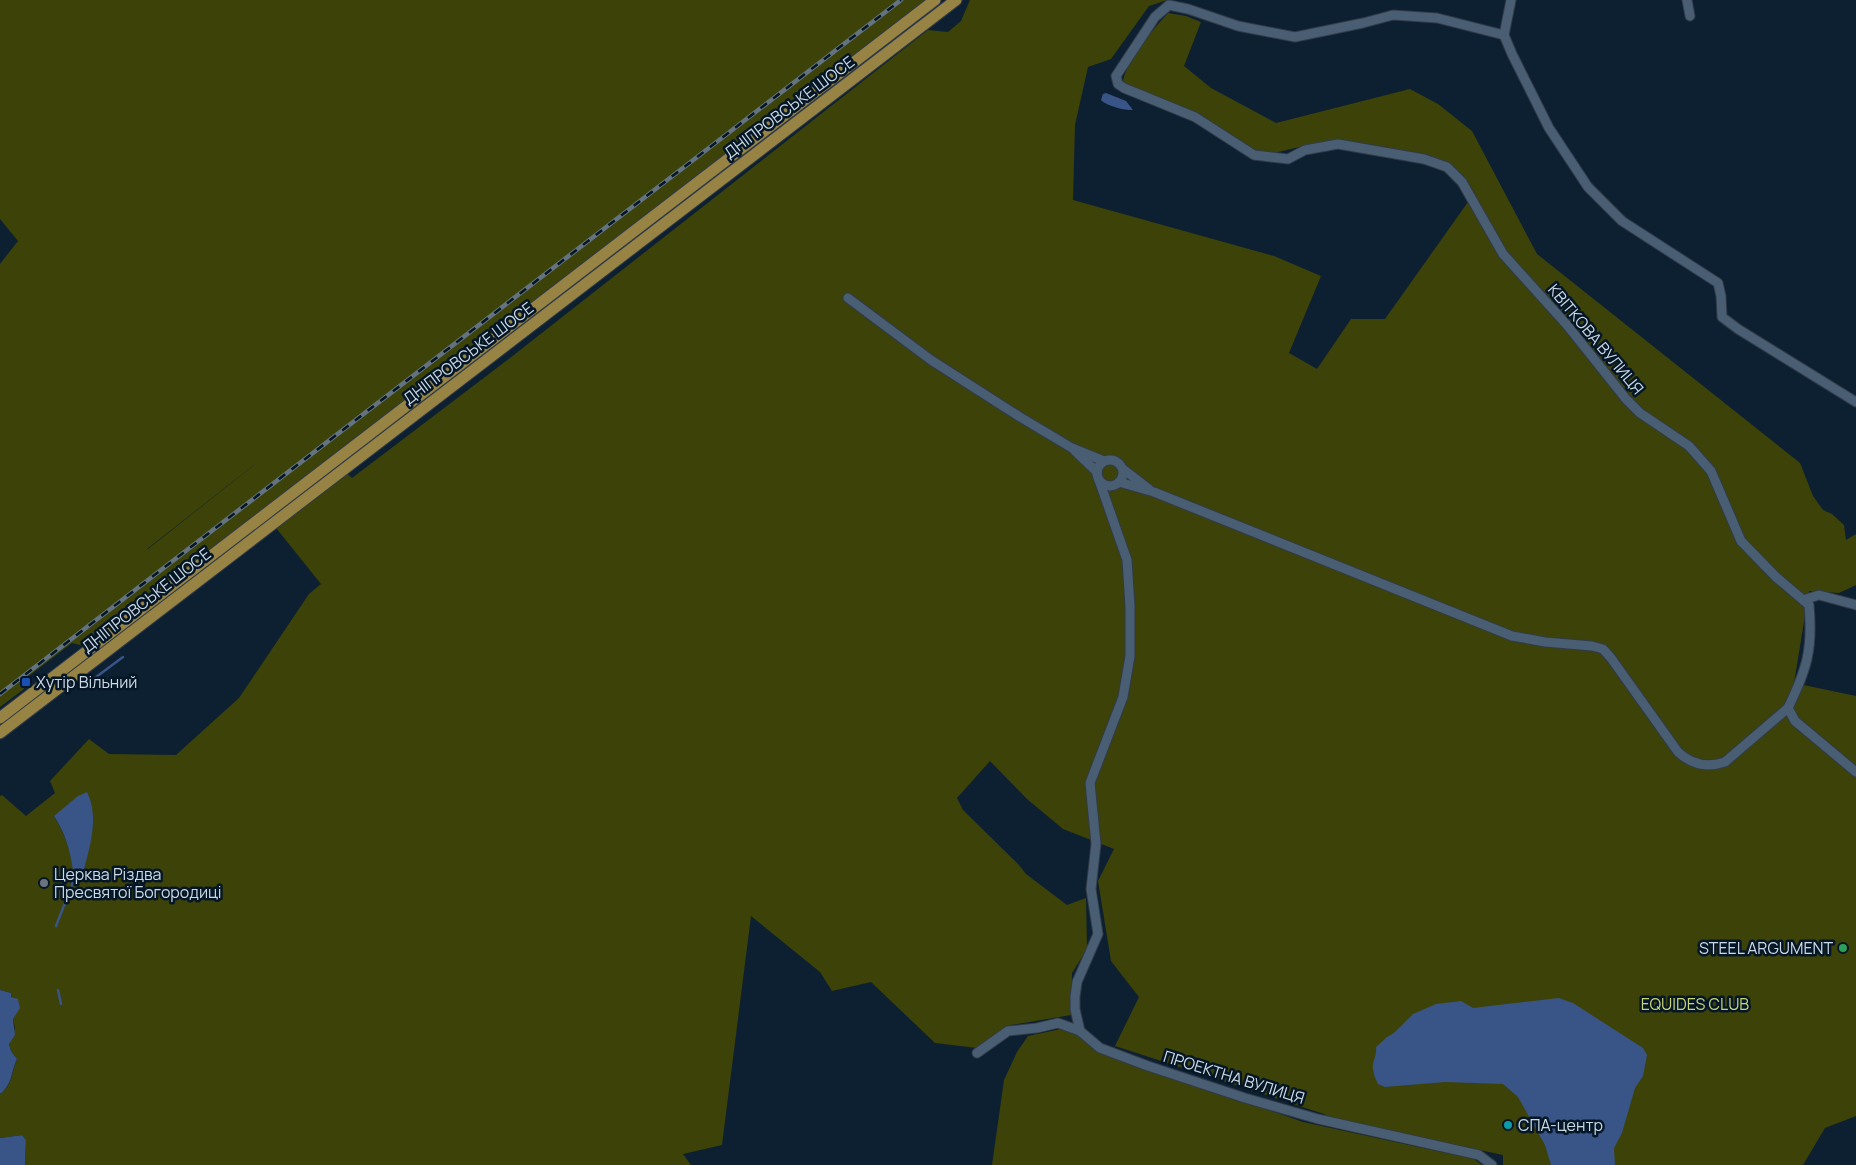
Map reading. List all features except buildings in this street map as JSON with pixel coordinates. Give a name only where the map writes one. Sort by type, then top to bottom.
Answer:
[{"type":"main road","name":"ДНІПРОВСЬКЕ ШОСЕ","points":[[0,718],[935,0]]},
{"type":"main road","name":"ДНІПРОВСЬКЕ ШОСЕ","points":[[0,732],[956,0]]},
{"type":"street","points":[[1511,0],[1504,35],[1549,128],[1588,187],[1622,220],[1718,283],[1722,317],[1738,329],[1856,402]]},
{"type":"street","points":[[1687,0],[1690,16]]},
{"type":"street","name":"КВІТКОВА ВУЛИЦЯ","points":[[1504,35],[1437,18],[1393,14],[1363,23],[1295,37],[1238,26],[1188,9],[1169,5],[1155,18],[1116,76],[1118,84],[1195,117],[1254,155],[1288,160],[1305,150],[1338,144],[1424,159],[1447,168],[1462,182],[1503,254],[1567,325],[1626,400],[1640,413],[1689,446],[1711,471],[1741,541],[1776,577],[1803,600]]},
{"type":"street","points":[[848,298],[931,360],[1072,448],[1104,461]]},
{"type":"street","points":[[1072,448],[1106,486],[1117,484],[1154,492],[1512,636],[1529,640],[1592,646],[1603,649],[1678,752],[1696,764],[1713,766],[1725,762],[1788,708],[1802,679],[1808,658],[1809,605],[1803,600]]},
{"type":"street","points":[[1080,1031],[1074,997],[1077,982],[1098,934],[1092,889],[1096,844],[1090,783],[1123,697],[1130,656],[1130,606],[1127,560],[1098,476],[1101,463],[1109,459],[1118,462],[1123,469],[1154,492]]},
{"type":"street","points":[[1108,508],[1108,494],[1123,474],[1123,469]]},
{"type":"street","points":[[1803,600],[1819,595],[1856,605]]},
{"type":"street","points":[[1788,708],[1795,721],[1856,772]]},
{"type":"street","name":"ПРОЕКТНА ВУЛИЦЯ","points":[[977,1052],[1008,1031],[1037,1028],[1058,1023],[1080,1031],[1100,1048],[1148,1066],[1312,1118],[1479,1155],[1492,1165]]},
{"type":"green space","points":[[0,0],[935,0],[213,554],[135,602],[80,645],[72,643],[21,682],[24,689],[0,707],[0,264],[18,241],[0,219]],"holes":[[[287,439],[148,549],[147,549]]]},
{"type":"green space","name":"EQUIDES CLUB","points":[[970,0],[1167,0],[1149,6],[1111,59],[1088,67],[1075,125],[1073,200],[1274,256],[1321,276],[1289,353],[1317,369],[1351,319],[1385,319],[1473,195],[1462,175],[1451,164],[1432,157],[1308,145],[1274,153],[1251,150],[1131,89],[1123,81],[1125,73],[1141,45],[1168,13],[1186,16],[1201,22],[1184,66],[1211,88],[1276,123],[1410,89],[1438,104],[1472,131],[1537,254],[1800,463],[1813,496],[1823,510],[1832,514],[1844,525],[1846,540],[1856,534],[1856,585],[1839,593],[1809,591],[1794,683],[1856,696],[1856,1116],[1825,1128],[1803,1165],[1503,1165],[1503,1155],[1330,1118],[1324,1114],[1115,1046],[1139,997],[1111,961],[1098,881],[1114,849],[1063,829],[1027,799],[990,761],[957,798],[963,810],[1026,874],[1067,905],[1086,898],[1087,949],[1072,973],[1071,1015],[1011,1025],[977,1048],[935,1043],[871,982],[832,991],[820,972],[751,916],[722,1145],[683,1154],[691,1165],[25,1165],[26,1140],[22,1135],[0,1138],[0,1093],[9,1084],[17,1059],[11,1051],[9,1044],[15,1028],[11,993],[0,990],[0,796],[2,795],[26,816],[55,793],[50,781],[89,739],[109,754],[176,755],[239,698],[309,594],[321,584],[272,523],[343,470],[352,478],[510,358],[928,30],[948,32],[961,21]],"holes":[[[54,816],[93,817],[92,832],[83,874],[74,870],[67,842]]]},
{"type":"green space","points":[[1061,1029],[1077,1032],[1105,1053],[1303,1122],[1474,1159],[1482,1165],[992,1165],[1004,1080],[1017,1052],[1028,1036]]},
{"type":"water","points":[[1106,93],[1126,101],[1133,110],[1120,109],[1103,102],[1101,100],[1103,94]]},
{"type":"water","points":[[87,792],[93,812],[93,823],[83,874],[73,870],[66,842],[54,816],[78,796]]},
{"type":"water","points":[[0,990],[11,993],[11,997],[18,999],[20,1008],[13,1019],[15,1035],[9,1044],[11,1051],[17,1059],[10,1080],[2,1093],[0,1093]]},
{"type":"water","points":[[1559,998],[1573,1003],[1643,1048],[1647,1055],[1643,1076],[1635,1088],[1622,1133],[1614,1148],[1615,1165],[1551,1165],[1545,1145],[1518,1097],[1503,1084],[1445,1082],[1385,1087],[1377,1082],[1373,1066],[1376,1047],[1394,1033],[1413,1014],[1436,1004],[1461,1001],[1473,1008]]},
{"type":"water","points":[[22,1135],[26,1140],[25,1165],[0,1165],[0,1138]]},
{"type":"waterway","points":[[80,689],[123,657]]},
{"type":"waterway","points":[[56,926],[77,872]]},
{"type":"waterway","points":[[58,990],[61,1004]]},
{"type":"railway","points":[[0,694],[901,0]]},
{"type":"place","name":"Хутір Вільний","points":[[26,682]]},
{"type":"place","name":"Церква Різдва Пресвятої Богородиці","points":[[44,883]]},
{"type":"place","name":"STEEL ARGUMENT","points":[[1843,948]]},
{"type":"place","name":"СПА-центр","points":[[1508,1125]]}]
